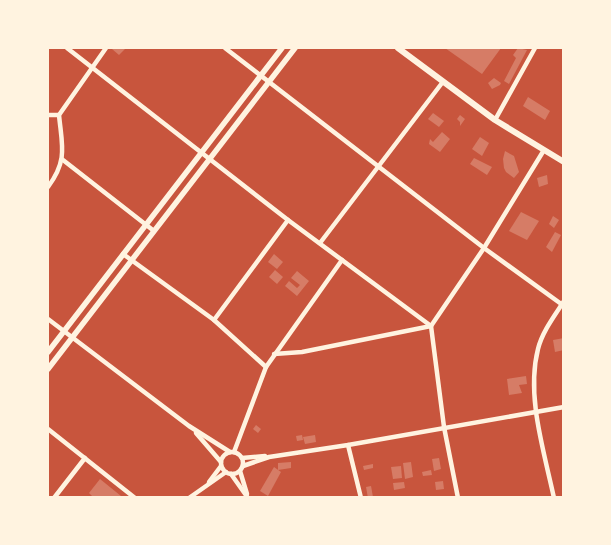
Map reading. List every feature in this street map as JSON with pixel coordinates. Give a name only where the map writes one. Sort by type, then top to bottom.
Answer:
[{"type":"main road","points":[[398,48],[442,83],[495,120],[564,162]]},
{"type":"street","points":[[67,48],[203,151],[288,220],[431,326]]},
{"type":"street","points":[[48,187],[63,160],[59,115],[106,48]]},
{"type":"street","points":[[225,48],[562,306]]},
{"type":"street","points":[[48,352],[282,48]]},
{"type":"street","points":[[48,369],[295,48]]},
{"type":"street","points":[[495,120],[535,48]]},
{"type":"street","points":[[320,243],[442,83]]},
{"type":"street","points":[[48,115],[59,115]]},
{"type":"street","points":[[458,498],[444,427],[431,326],[484,248],[544,150]]},
{"type":"street","points":[[63,160],[154,231]]},
{"type":"street","points":[[214,320],[288,220]]},
{"type":"street","points":[[123,254],[214,320],[266,367]]},
{"type":"street","points":[[208,484],[226,454],[232,452],[266,367],[342,260]]},
{"type":"street","points":[[554,498],[536,411],[534,368],[538,346],[564,301]]},
{"type":"street","points":[[48,319],[189,426],[242,458],[348,445],[564,407]]},
{"type":"street","points":[[274,354],[302,352],[431,326]]},
{"type":"street","points":[[189,426],[226,472],[231,474],[248,498]]},
{"type":"street","points":[[48,429],[135,498]]},
{"type":"street","points":[[348,445],[361,498]]},
{"type":"street","points":[[231,474],[240,471],[243,466],[269,456]]},
{"type":"street","points":[[54,498],[85,458]]},
{"type":"street","points":[[242,458],[243,466]]},
{"type":"street","points":[[240,471],[248,498]]},
{"type":"street","points":[[189,498],[226,472]]},
{"type":"building","points":[[113,48],[126,48],[119,55]]},
{"type":"building","points":[[445,48],[501,48],[482,74]]},
{"type":"building","points":[[518,48],[527,50],[509,84],[504,81],[516,58],[513,55]]},
{"type":"building","points":[[494,78],[501,83],[492,89],[488,83]]},
{"type":"building","points":[[528,97],[550,111],[545,120],[523,106]]},
{"type":"building","points":[[433,113],[444,121],[439,127],[428,119]]},
{"type":"building","points":[[460,115],[465,119],[460,126],[460,122],[457,119]]},
{"type":"building","points":[[442,132],[450,139],[440,152],[429,144],[430,139],[433,142]]},
{"type":"building","points":[[480,137],[489,143],[482,156],[472,149]]},
{"type":"building","points":[[505,151],[514,156],[519,172],[514,178],[504,168],[503,159]]},
{"type":"building","points":[[474,158],[492,167],[487,175],[470,164]]},
{"type":"building","points":[[547,175],[548,184],[539,187],[537,178]]},
{"type":"building","points":[[521,212],[539,221],[527,240],[509,231]]},
{"type":"building","points":[[553,216],[559,220],[554,228],[549,224]]},
{"type":"building","points":[[555,232],[561,235],[552,252],[546,247]]},
{"type":"building","points":[[274,254],[283,262],[277,269],[268,262]]},
{"type":"building","points":[[275,270],[283,277],[277,284],[269,277]]},
{"type":"building","points":[[297,271],[309,281],[297,296],[285,286],[289,281],[297,288],[300,285],[291,278]]},
{"type":"building","points":[[564,338],[564,350],[555,352],[553,340]]},
{"type":"building","points":[[526,376],[527,384],[519,385],[522,393],[509,395],[507,379]]},
{"type":"building","points":[[256,425],[261,429],[258,433],[253,429]]},
{"type":"building","points":[[302,435],[303,440],[297,441],[296,436]]},
{"type":"building","points":[[315,435],[316,442],[305,444],[303,437]]},
{"type":"building","points":[[439,458],[441,469],[434,471],[432,459]]},
{"type":"building","points":[[291,462],[291,468],[278,470],[278,463]]},
{"type":"building","points":[[411,462],[413,477],[405,479],[403,463]]},
{"type":"building","points":[[373,464],[373,468],[364,470],[363,466]]},
{"type":"building","points":[[401,466],[402,478],[393,479],[391,467]]},
{"type":"building","points":[[274,467],[281,472],[268,496],[260,491]]},
{"type":"building","points":[[431,470],[432,475],[423,476],[422,472]]},
{"type":"building","points":[[100,479],[121,496],[120,498],[94,498],[89,493]]},
{"type":"building","points":[[443,481],[444,489],[436,490],[435,482]]},
{"type":"building","points":[[404,482],[405,488],[394,490],[393,483]]},
{"type":"building","points":[[371,486],[373,497],[368,498],[366,487]]}]
